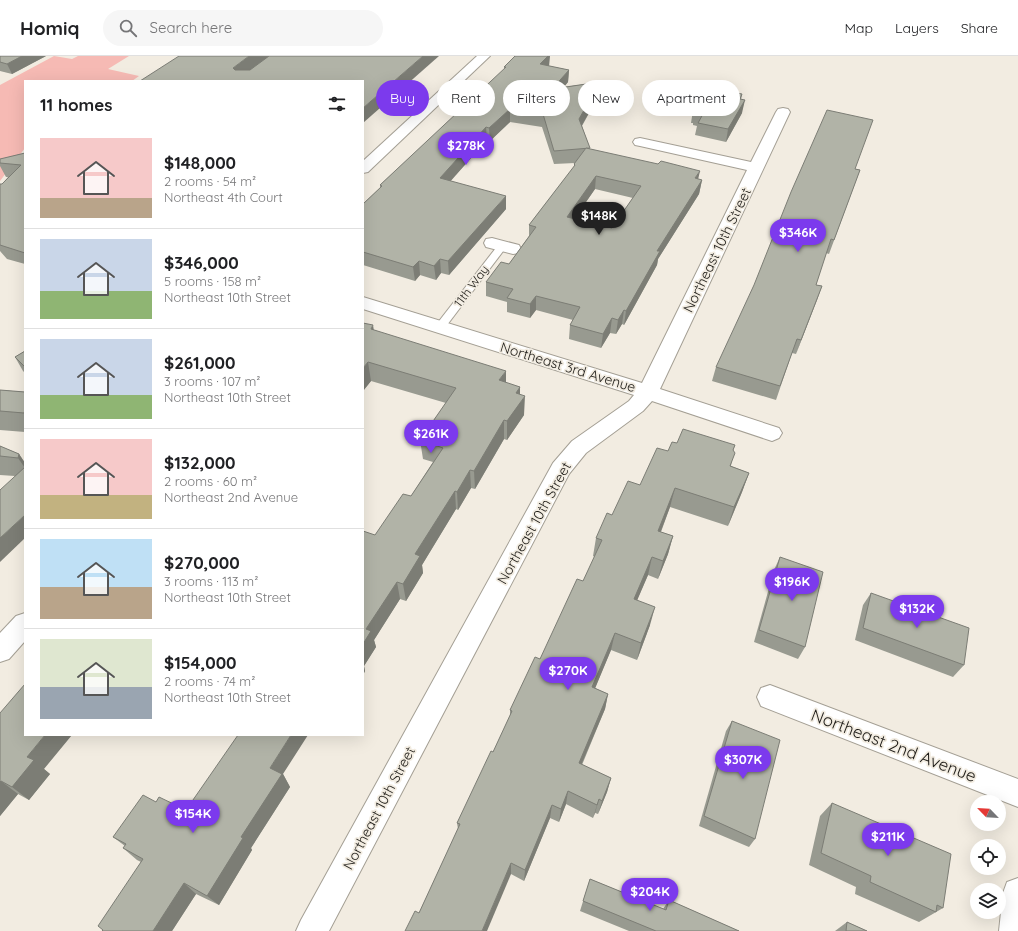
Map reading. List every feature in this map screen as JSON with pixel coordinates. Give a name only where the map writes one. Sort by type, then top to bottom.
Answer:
[{"type":"street","points":[[364,168],[484,56]]},
{"type":"street","name":"Northeast 10th Street","points":[[312,931],[562,469],[579,447],[636,406],[648,392],[783,112]]},
{"type":"street","points":[[640,142],[757,168]]},
{"type":"street","name":"Northeast 3rd Avenue","points":[[364,303],[648,392],[772,433]]},
{"type":"street","points":[[0,651],[24,625]]},
{"type":"street","name":"Northeast 2nd Avenue","points":[[770,697],[1018,793]]},
{"type":"street","points":[[1016,931],[1018,893]]},
{"type":"lane","name":"11th Way","points":[[440,327],[502,246]]},
{"type":"shaded area","points":[[54,56],[72,59],[78,56],[129,56],[108,69],[139,76],[133,80],[24,80],[24,149],[0,181],[0,85]]},
{"type":"building","points":[[0,56],[22,56],[7,64],[0,62]]},
{"type":"building","points":[[179,56],[249,56],[233,68],[235,70],[250,70],[269,56],[423,56],[395,80],[376,80],[376,97],[364,107],[364,80],[142,80]]},
{"type":"building","points":[[515,56],[548,56],[540,64],[569,70],[560,80],[503,80],[503,115],[489,128],[486,127],[440,178],[506,196],[448,261],[440,259],[434,266],[419,261],[413,267],[364,252],[364,203],[382,186],[380,185],[454,116],[495,116],[495,80],[492,80],[506,67],[504,67]]},
{"type":"building","points":[[578,85],[578,116],[581,116],[579,119],[590,148],[554,151],[544,116],[570,116],[570,86]]},
{"type":"building","points":[[740,99],[745,100],[740,109]]},
{"type":"building","points":[[827,110],[873,120],[855,169],[860,170],[834,240],[831,239],[816,285],[822,286],[801,340],[797,339],[780,386],[716,367],[754,285],[791,192]]},
{"type":"building","points":[[702,116],[736,116],[728,129],[698,123]]},
{"type":"building","points":[[586,148],[658,164],[661,161],[700,171],[695,178],[702,180],[657,251],[660,251],[626,311],[624,310],[618,320],[612,318],[603,334],[570,325],[580,307],[536,296],[530,304],[507,298],[513,289],[486,282],[501,262],[509,264],[536,227],[529,225],[575,165],[574,164]],"holes":[[[596,176],[641,186],[612,228],[567,217]]]},
{"type":"building","points":[[24,153],[24,253],[0,245],[0,184],[2,184],[21,165],[0,163],[0,159]]},
{"type":"building","points":[[364,323],[373,325],[371,329],[506,371],[499,380],[520,387],[516,393],[525,396],[507,421],[504,420],[474,471],[470,470],[457,492],[455,491],[415,554],[420,556],[403,584],[397,582],[366,629],[371,631],[364,642],[364,531],[375,535],[403,494],[411,496],[443,448],[420,440],[456,388],[368,362],[364,367]]},
{"type":"building","points":[[24,352],[24,366],[15,357]]},
{"type":"building","points":[[0,390],[24,392],[24,413],[0,411]]},
{"type":"building","points":[[683,429],[735,445],[733,450],[735,453],[730,466],[749,473],[734,507],[675,488],[658,531],[673,536],[663,561],[652,557],[634,599],[655,607],[641,643],[615,633],[592,687],[608,694],[579,763],[611,778],[602,801],[599,799],[597,805],[568,791],[561,809],[552,805],[525,870],[511,863],[482,931],[405,931],[415,911],[419,913],[460,824],[457,823],[491,751],[493,752],[512,711],[510,710],[535,657],[540,659],[577,579],[583,581],[602,540],[596,538],[607,513],[612,515],[628,481],[640,485],[657,448],[668,451],[672,442],[677,443]]},
{"type":"building","points":[[0,446],[19,454],[18,458],[0,456]]},
{"type":"building","points":[[24,468],[24,516],[0,538],[0,490]]},
{"type":"building","points":[[780,557],[823,572],[805,647],[759,630]]},
{"type":"building","points":[[871,593],[969,628],[964,665],[863,628]]},
{"type":"building","points":[[24,685],[24,736],[44,736],[27,757],[34,760],[12,787],[1,781],[0,782],[0,713]]},
{"type":"building","points":[[732,721],[780,740],[755,839],[704,816]]},
{"type":"building","points":[[237,736],[290,736],[270,768],[282,774],[241,837],[243,838],[207,896],[184,883],[153,931],[102,931],[103,930],[98,926],[143,859],[123,848],[126,844],[113,837],[143,795],[156,802],[159,797],[186,810]]},
{"type":"building","points":[[832,803],[951,854],[943,908],[937,905],[936,912],[870,882],[871,876],[821,853]]},
{"type":"building","points":[[590,879],[666,910],[669,900],[739,931],[656,931],[583,901]]},
{"type":"building","points":[[847,922],[867,931],[846,931]]}]
